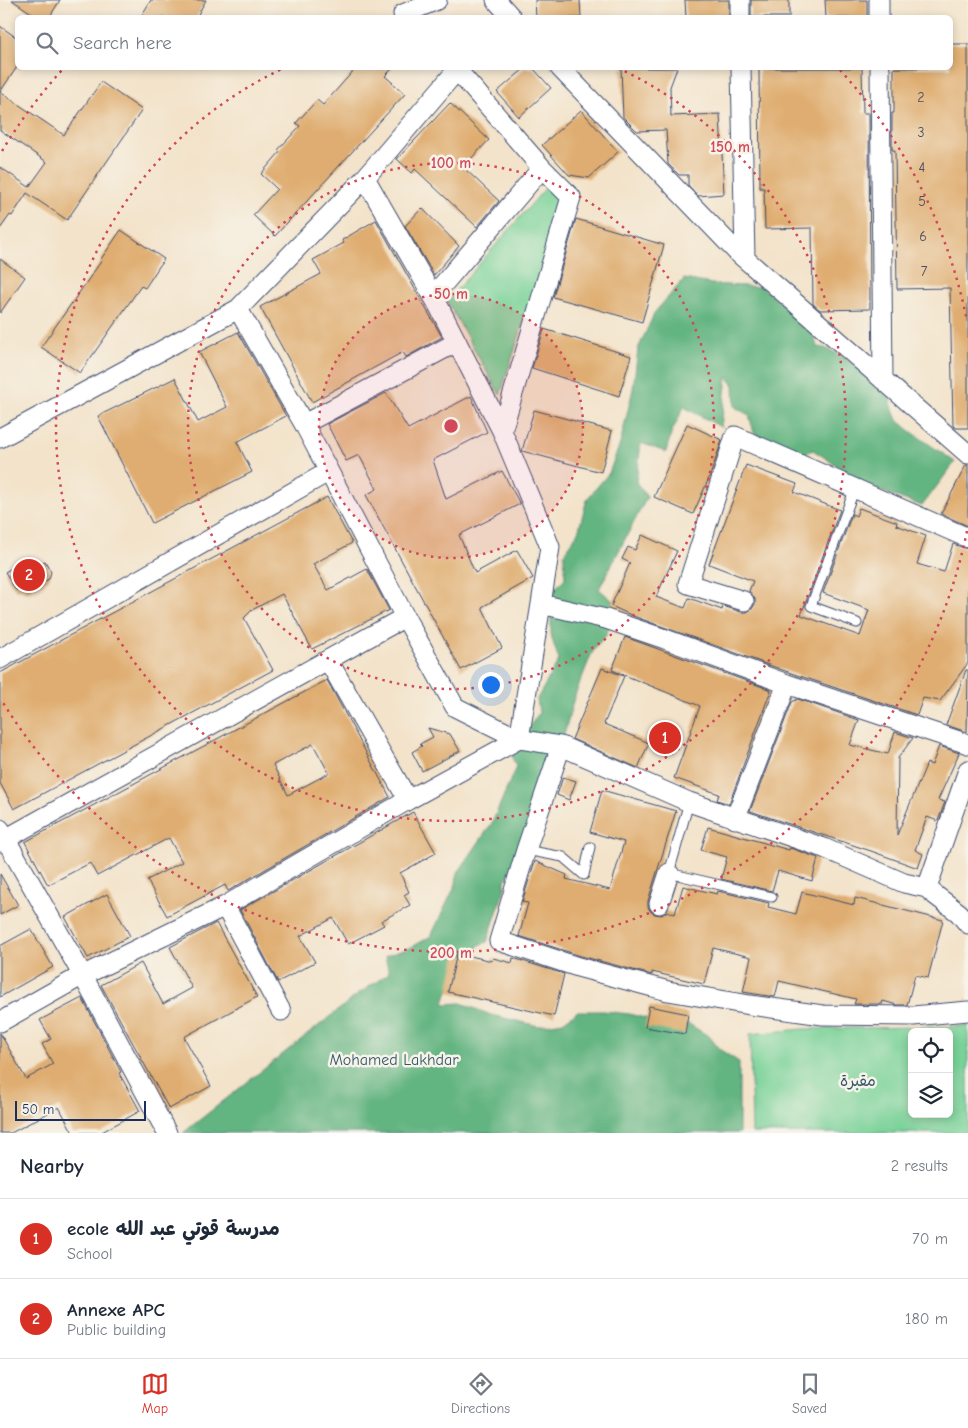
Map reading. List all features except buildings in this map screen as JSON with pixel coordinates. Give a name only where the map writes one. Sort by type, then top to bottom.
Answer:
[{"type":"street","points":[[404,15],[436,0]]},
{"type":"street","points":[[496,0],[509,15]]},
{"type":"street","points":[[740,0],[740,15]]},
{"type":"street","points":[[879,0],[879,15]]},
{"type":"street","points":[[0,438],[238,309],[365,178],[455,70]]},
{"type":"street","points":[[457,70],[542,168],[571,197],[502,431]]},
{"type":"street","points":[[562,70],[745,259],[968,454]]},
{"type":"street","points":[[741,70],[745,259]]},
{"type":"street","points":[[880,70],[883,380]]},
{"type":"street","points":[[519,739],[550,547],[502,431],[434,295],[542,168]]},
{"type":"street","points":[[365,178],[437,302]]},
{"type":"street","points":[[238,309],[304,424],[405,617],[455,707],[519,739],[561,746],[689,802],[824,848],[904,883],[927,888],[959,913],[968,924]]},
{"type":"street","points":[[304,424],[457,342]]},
{"type":"street","points":[[744,601],[688,584],[735,436],[968,538]]},
{"type":"street","points":[[0,659],[328,472]]},
{"type":"street","points":[[541,604],[623,625],[787,684],[968,744]]},
{"type":"street","points":[[167,1133],[83,976],[2,836],[405,617]]},
{"type":"street","points":[[328,660],[408,800]]},
{"type":"street","points":[[735,819],[787,684]]},
{"type":"street","points":[[0,1022],[83,976],[225,906],[408,800],[519,739]]},
{"type":"street","points":[[561,746],[526,850],[499,941],[578,967],[659,988],[750,1005],[823,1015],[913,1016],[968,1011]]},
{"type":"street","points":[[927,888],[968,770]]},
{"type":"street","points":[[659,904],[669,873]]},
{"type":"street","points":[[225,906],[281,1011]]},
{"type":"lane","points":[[855,488],[811,606],[856,623]]},
{"type":"lane","points":[[689,802],[669,873],[772,897]]},
{"type":"lane","points":[[526,850],[563,857],[584,875],[590,847]]},
{"type":"green space","points":[[549,184],[565,194],[500,395],[447,301]]},
{"type":"green space","name":"Mohamed Lakhdar","points":[[684,279],[711,284],[762,287],[781,303],[803,314],[811,325],[817,347],[825,348],[845,358],[866,374],[888,396],[895,416],[901,423],[955,462],[922,506],[872,488],[813,450],[790,459],[754,433],[749,415],[735,407],[734,385],[727,377],[721,427],[684,407],[672,431],[666,452],[641,443],[636,482],[647,497],[599,589],[619,606],[605,637],[591,655],[574,698],[561,746],[512,871],[505,880],[505,888],[487,942],[479,945],[465,964],[447,993],[444,1004],[461,1003],[491,1015],[539,1026],[563,1022],[578,1011],[629,1014],[653,1020],[689,1024],[710,1037],[719,1049],[739,1062],[739,1133],[183,1133],[360,993],[389,973],[385,956],[412,947],[431,936],[456,884],[457,874],[492,823],[516,767],[511,754],[539,713],[537,699],[559,660],[551,636],[551,592],[565,578],[564,554],[578,532],[587,499],[609,473],[620,444],[633,389],[638,349],[655,312]]},
{"type":"green space","name":"مقبرة","points":[[968,1026],[968,1133],[752,1133],[750,1034],[803,1029]]},
{"type":"place","name":"Annexe APC","points":[[29,575]]},
{"type":"place","name":"ecole مدرسة قوتي عبد الله","points":[[665,738]]}]
